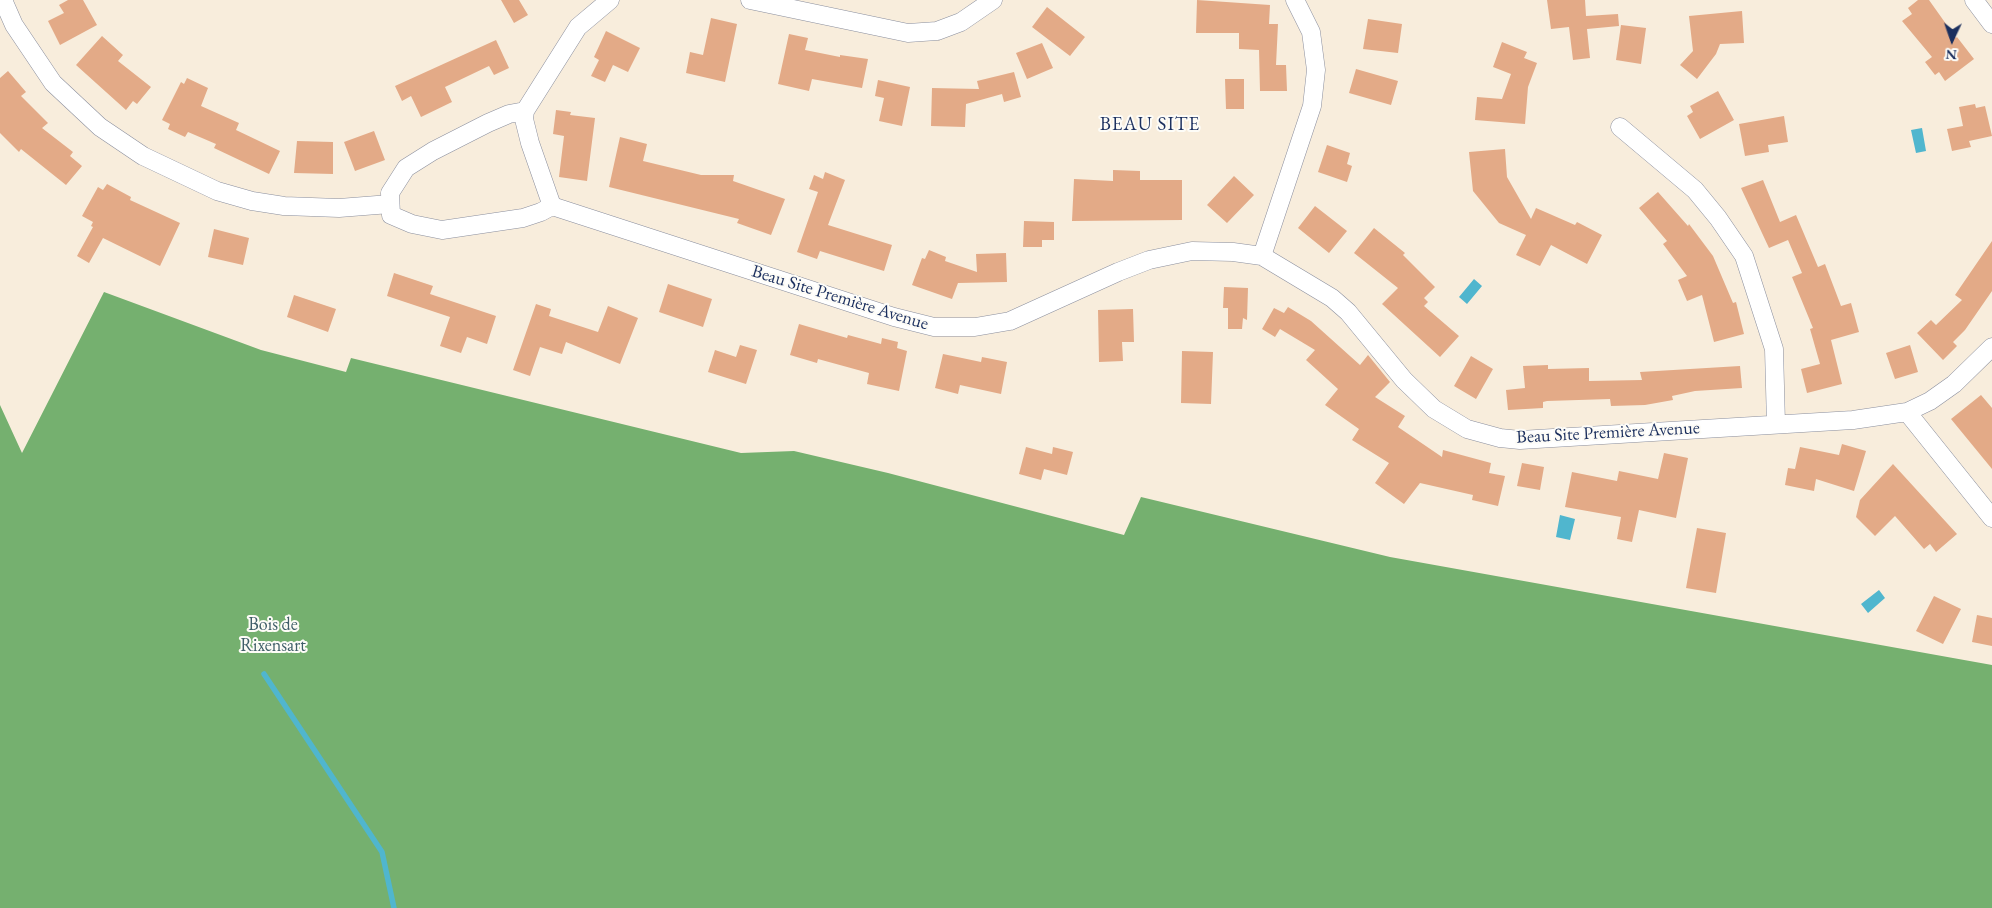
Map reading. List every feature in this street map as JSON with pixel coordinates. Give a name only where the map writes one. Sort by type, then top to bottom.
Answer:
[{"type":"street","points":[[3,0],[14,24],[53,83],[100,126],[143,156],[217,191],[252,201],[284,206],[339,208],[390,204]]},
{"type":"street","points":[[525,111],[509,114],[488,123],[417,160],[406,168],[390,193],[391,214],[412,224],[442,230],[523,218],[552,206],[530,143],[524,119],[525,111],[578,27],[610,0]]},
{"type":"street","points":[[750,0],[908,33],[937,30],[961,22],[993,0]]},
{"type":"street","points":[[1262,256],[1312,106],[1316,70],[1311,32],[1295,0]]},
{"type":"street","points":[[1974,0],[1992,24]]},
{"type":"street","points":[[1620,127],[1695,190],[1718,218],[1744,256],[1774,349],[1776,424]]},
{"type":"street","name":"Beau Site Première Avenue","points":[[552,206],[894,317],[934,328],[975,327],[1010,321],[1118,272],[1158,258],[1192,251],[1233,252],[1262,256],[1332,298],[1348,312],[1404,380],[1434,409],[1467,429],[1500,438],[1520,440],[1853,420],[1907,412],[1930,401],[1954,384],[1992,348]]},
{"type":"street","points":[[1907,412],[1992,518]]},
{"type":"green space","name":"Bois de Rixensart","points":[[104,292],[261,350],[346,372],[351,358],[741,453],[794,451],[888,473],[1124,535],[1141,497],[1390,557],[1992,665],[1992,908],[0,908],[0,405],[22,453]]},
{"type":"water","points":[[1922,128],[1926,151],[1916,153],[1911,130]]},
{"type":"water","points":[[1474,279],[1482,286],[1467,304],[1459,297]]},
{"type":"water","points":[[1560,515],[1575,519],[1570,540],[1556,537]]},
{"type":"water","points":[[1879,590],[1885,598],[1868,613],[1861,604]]},
{"type":"building","points":[[68,0],[83,0],[97,25],[60,45],[48,21],[64,13],[59,5]]},
{"type":"building","points":[[501,0],[519,0],[528,15],[514,23]]},
{"type":"building","points":[[1197,0],[1270,5],[1269,24],[1278,24],[1276,65],[1286,65],[1287,91],[1260,91],[1259,50],[1239,49],[1239,33],[1196,33]]},
{"type":"building","points":[[1547,0],[1585,0],[1586,16],[1618,14],[1619,26],[1587,29],[1590,58],[1573,60],[1569,27],[1551,29]]},
{"type":"building","points":[[1918,0],[1929,0],[1956,38],[1974,59],[1945,81],[1939,72],[1935,75],[1925,62],[1932,57],[1902,21],[1912,14],[1908,8]]},
{"type":"building","points":[[1047,7],[1085,37],[1070,56],[1032,27]]},
{"type":"building","points":[[1742,11],[1744,43],[1720,44],[1716,54],[1697,79],[1680,65],[1693,51],[1689,16]]},
{"type":"building","points":[[711,18],[737,24],[725,82],[686,73],[690,52],[703,55]]},
{"type":"building","points":[[1368,19],[1402,24],[1398,53],[1363,49]]},
{"type":"building","points":[[1621,25],[1646,28],[1641,64],[1616,60]]},
{"type":"building","points":[[606,31],[640,48],[628,72],[613,65],[605,82],[591,76],[599,60],[594,57]]},
{"type":"building","points":[[789,34],[808,38],[805,50],[840,57],[840,55],[868,59],[862,88],[812,79],[809,91],[778,84]]},
{"type":"building","points":[[102,36],[123,55],[118,61],[151,87],[137,104],[133,101],[126,110],[76,65]]},
{"type":"building","points":[[496,40],[509,68],[494,75],[489,66],[445,87],[452,102],[421,117],[411,96],[402,101],[395,86]]},
{"type":"building","points":[[1502,42],[1527,52],[1524,58],[1537,63],[1528,87],[1525,124],[1475,120],[1477,97],[1502,99],[1511,74],[1493,67]]},
{"type":"building","points":[[1042,43],[1053,68],[1027,79],[1016,53]]},
{"type":"building","points":[[1356,69],[1398,81],[1391,105],[1349,93]]},
{"type":"building","points":[[8,71],[26,92],[21,96],[48,123],[42,128],[73,152],[70,156],[82,166],[66,185],[21,149],[19,152],[0,133],[0,78]]},
{"type":"building","points":[[1014,72],[1021,97],[1004,102],[1002,94],[966,104],[965,127],[931,126],[932,88],[979,89],[977,81]]},
{"type":"building","points":[[187,78],[208,88],[201,106],[239,123],[236,130],[280,151],[269,174],[214,148],[216,144],[188,132],[185,137],[168,129],[170,124],[162,120],[181,82],[184,84]]},
{"type":"building","points":[[1225,79],[1244,79],[1244,109],[1226,109]]},
{"type":"building","points":[[878,80],[910,87],[902,126],[879,121],[884,98],[875,96]]},
{"type":"building","points":[[1718,91],[1734,120],[1700,139],[1687,116],[1693,112],[1690,106]]},
{"type":"building","points":[[1975,104],[1976,108],[1985,106],[1992,136],[1969,141],[1971,147],[1952,151],[1947,129],[1963,126],[1959,107]]},
{"type":"building","points":[[556,110],[571,112],[570,115],[595,118],[587,181],[559,177],[564,136],[553,134]]},
{"type":"building","points":[[1784,116],[1788,142],[1768,145],[1769,152],[1745,156],[1739,124]]},
{"type":"building","points":[[374,131],[385,160],[355,171],[344,142]]},
{"type":"building","points":[[620,137],[647,144],[643,161],[701,175],[734,175],[733,181],[785,199],[771,235],[737,223],[739,219],[609,187]]},
{"type":"building","points":[[297,141],[333,142],[333,174],[294,173]]},
{"type":"building","points":[[1327,145],[1350,153],[1347,164],[1352,166],[1347,182],[1318,172]]},
{"type":"building","points":[[1505,149],[1507,177],[1531,219],[1536,208],[1575,225],[1577,222],[1602,235],[1587,264],[1551,245],[1540,266],[1516,255],[1526,235],[1499,223],[1473,191],[1469,152]]},
{"type":"building","points":[[1113,170],[1140,171],[1140,180],[1182,180],[1182,220],[1072,221],[1074,179],[1113,181]]},
{"type":"building","points":[[825,172],[845,180],[828,225],[892,245],[884,271],[820,251],[817,259],[797,252],[818,192],[809,189],[814,175],[823,179]]},
{"type":"building","points":[[1234,176],[1254,195],[1227,223],[1207,205]]},
{"type":"building","points":[[1763,180],[1780,222],[1796,215],[1818,267],[1825,264],[1841,306],[1851,303],[1859,332],[1831,340],[1842,384],[1807,393],[1801,369],[1820,364],[1810,329],[1813,328],[1792,277],[1802,273],[1788,240],[1769,248],[1741,188]]},
{"type":"building","points":[[107,184],[131,197],[130,200],[180,223],[160,266],[103,238],[89,263],[77,256],[93,227],[91,226],[93,222],[82,216],[98,187],[103,190]]},
{"type":"building","points":[[1658,192],[1688,226],[1689,224],[1713,256],[1733,303],[1736,302],[1744,334],[1714,342],[1702,295],[1687,301],[1678,280],[1687,276],[1663,244],[1667,241],[1639,208]]},
{"type":"building","points":[[1315,206],[1347,231],[1329,253],[1298,228]]},
{"type":"building","points":[[1024,221],[1054,222],[1054,240],[1042,240],[1042,247],[1023,247]]},
{"type":"building","points":[[1374,228],[1405,253],[1403,255],[1435,287],[1424,298],[1428,302],[1424,306],[1459,336],[1440,357],[1382,304],[1398,288],[1354,253]]},
{"type":"building","points":[[214,229],[249,238],[243,265],[208,257]]},
{"type":"building","points":[[1992,241],[1992,291],[1965,330],[1953,342],[1957,346],[1943,360],[1917,333],[1931,320],[1936,325],[1962,300],[1955,295]]},
{"type":"building","points":[[929,250],[946,257],[945,261],[977,272],[976,254],[1006,253],[1007,282],[958,283],[952,299],[912,285],[922,258],[925,259]]},
{"type":"building","points":[[394,273],[433,286],[430,294],[496,316],[487,344],[467,337],[461,353],[440,346],[450,317],[387,296]]},
{"type":"building","points":[[668,284],[712,299],[703,327],[659,312]]},
{"type":"building","points":[[1224,287],[1248,288],[1247,320],[1243,318],[1242,329],[1228,329],[1228,308],[1223,308]]},
{"type":"building","points":[[294,295],[336,309],[328,332],[287,317]]},
{"type":"building","points":[[536,304],[551,309],[549,316],[598,332],[608,306],[638,318],[620,364],[566,342],[562,354],[540,347],[530,376],[513,370]]},
{"type":"building","points":[[1288,307],[1311,321],[1360,365],[1368,355],[1390,382],[1375,397],[1405,416],[1398,427],[1442,457],[1443,450],[1491,463],[1489,473],[1505,476],[1498,506],[1472,500],[1473,495],[1420,483],[1404,504],[1375,483],[1389,463],[1352,440],[1359,429],[1325,405],[1338,389],[1306,360],[1315,350],[1280,329],[1275,337],[1262,329],[1274,308],[1284,313]]},
{"type":"building","points":[[1133,309],[1134,342],[1122,342],[1123,361],[1099,362],[1098,310]]},
{"type":"building","points":[[799,324],[847,338],[848,335],[881,344],[882,338],[898,342],[897,348],[907,351],[899,391],[867,384],[869,373],[818,359],[817,363],[790,355]]},
{"type":"building","points":[[740,345],[757,350],[746,384],[708,372],[715,350],[736,357]]},
{"type":"building","points":[[1910,345],[1918,372],[1895,379],[1886,353]]},
{"type":"building","points":[[1182,351],[1213,352],[1211,404],[1181,403]]},
{"type":"building","points":[[943,354],[981,362],[982,357],[1007,362],[1001,394],[960,385],[958,394],[935,388]]},
{"type":"building","points":[[1471,356],[1493,369],[1476,399],[1454,386]]},
{"type":"building","points":[[1548,365],[1548,369],[1589,368],[1589,381],[1642,380],[1640,372],[1740,366],[1742,388],[1695,391],[1672,396],[1673,400],[1645,405],[1611,406],[1610,399],[1547,401],[1543,402],[1543,408],[1508,410],[1506,390],[1525,388],[1523,366]]},
{"type":"building","points":[[1981,395],[1992,408],[1992,469],[1951,419]]},
{"type":"building","points":[[1842,444],[1866,451],[1854,491],[1816,479],[1814,491],[1785,485],[1788,468],[1795,469],[1800,447],[1839,455]]},
{"type":"building","points":[[1026,447],[1052,454],[1053,447],[1073,452],[1067,475],[1044,469],[1041,480],[1019,474]]},
{"type":"building","points":[[1664,453],[1688,458],[1676,518],[1639,510],[1632,542],[1617,539],[1621,517],[1565,507],[1572,472],[1617,481],[1619,471],[1658,479]]},
{"type":"building","points":[[1522,463],[1544,467],[1540,490],[1517,486]]},
{"type":"building","points":[[1893,464],[1957,534],[1936,552],[1930,544],[1924,549],[1895,516],[1875,536],[1856,517],[1860,500]]},
{"type":"building","points":[[1697,528],[1726,533],[1716,593],[1686,588]]},
{"type":"building","points":[[1934,596],[1961,609],[1943,644],[1916,631]]},
{"type":"building","points":[[1977,615],[1992,618],[1992,646],[1972,642]]},
{"type":"waterway","points":[[264,674],[382,852],[394,908]]},
{"type":"district","name":"BEAU SITE","points":[[1150,125]]}]
